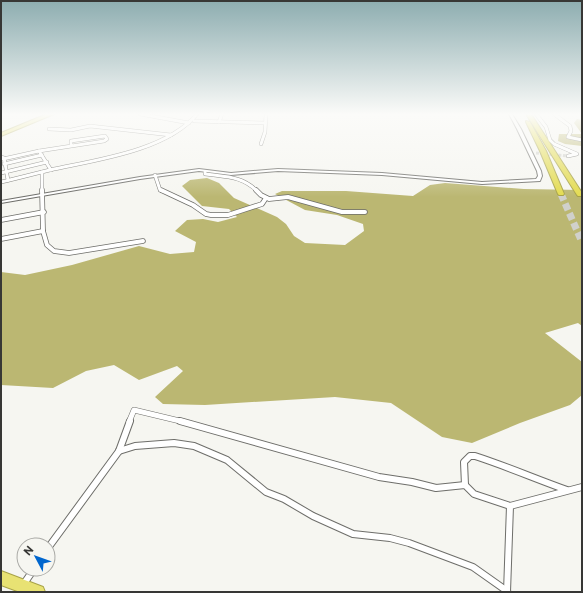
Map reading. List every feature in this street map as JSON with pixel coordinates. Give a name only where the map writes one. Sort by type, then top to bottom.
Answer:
[{"type":"highway","points":[[538,142],[561,194]]},
{"type":"highway","points":[[546,142],[580,195]]},
{"type":"highway","points":[[1,578],[38,592]]},
{"type":"street","points":[[71,142],[71,146]]},
{"type":"street","points":[[8,180],[3,167],[2,158],[100,142]]},
{"type":"street","points":[[1,182],[100,160],[156,142]]},
{"type":"street","points":[[205,172],[240,174],[278,170],[308,170],[382,174],[482,183],[538,180],[540,176],[525,142]]},
{"type":"street","points":[[552,142],[577,154],[568,156]]},
{"type":"street","points":[[39,151],[51,170]]},
{"type":"street","points":[[530,152],[536,153]]},
{"type":"street","points":[[3,167],[24,159],[42,155]]},
{"type":"street","points":[[24,159],[29,167]]},
{"type":"street","points":[[1,173],[47,162]]},
{"type":"street","points":[[1,202],[155,175],[199,170],[205,172],[205,174],[236,178],[249,183],[266,198],[288,197],[342,212],[365,212]]},
{"type":"street","points":[[42,172],[44,212],[43,231],[47,245],[54,251],[69,253],[110,245],[143,241]]},
{"type":"street","points":[[155,175],[160,190],[193,205],[206,214],[228,215],[262,204],[266,198]]},
{"type":"street","points":[[1,220],[44,212]]},
{"type":"street","points":[[1,239],[43,231]]},
{"type":"street","points":[[56,537],[119,451],[122,435],[134,410],[212,429],[379,477],[412,482],[436,488],[466,486]]},
{"type":"street","points":[[119,451],[135,446],[174,443],[194,446],[227,460],[266,492],[284,499],[313,516],[353,534],[390,538],[409,543],[473,567],[507,591]]},
{"type":"street","points":[[568,490],[524,474],[507,466],[475,456],[470,456],[464,462],[466,486],[474,494],[510,506],[568,490],[582,486]]},
{"type":"street","points":[[507,591],[510,506]]},
{"type":"street","points":[[22,586],[28,577]]},
{"type":"shaded area","points":[[560,142],[582,142],[582,146],[565,144]]},
{"type":"shaded area","points":[[207,178],[219,183],[234,198],[277,217],[286,224],[294,236],[305,243],[345,245],[364,231],[363,224],[337,215],[305,210],[275,194],[282,191],[346,191],[413,196],[430,185],[445,183],[524,189],[582,190],[582,326],[578,323],[545,333],[582,362],[582,395],[570,405],[520,423],[472,443],[442,437],[391,403],[335,397],[205,405],[163,404],[155,397],[183,371],[177,366],[139,380],[114,365],[86,371],[53,388],[1,385],[1,272],[25,275],[72,265],[139,246],[170,254],[194,252],[196,242],[175,231],[187,220],[203,219],[218,222],[237,217],[229,209],[202,206],[182,186],[190,180]]},
{"type":"tunnel","points":[[536,153],[568,156]]},
{"type":"tunnel","points":[[561,194],[582,242]]}]
